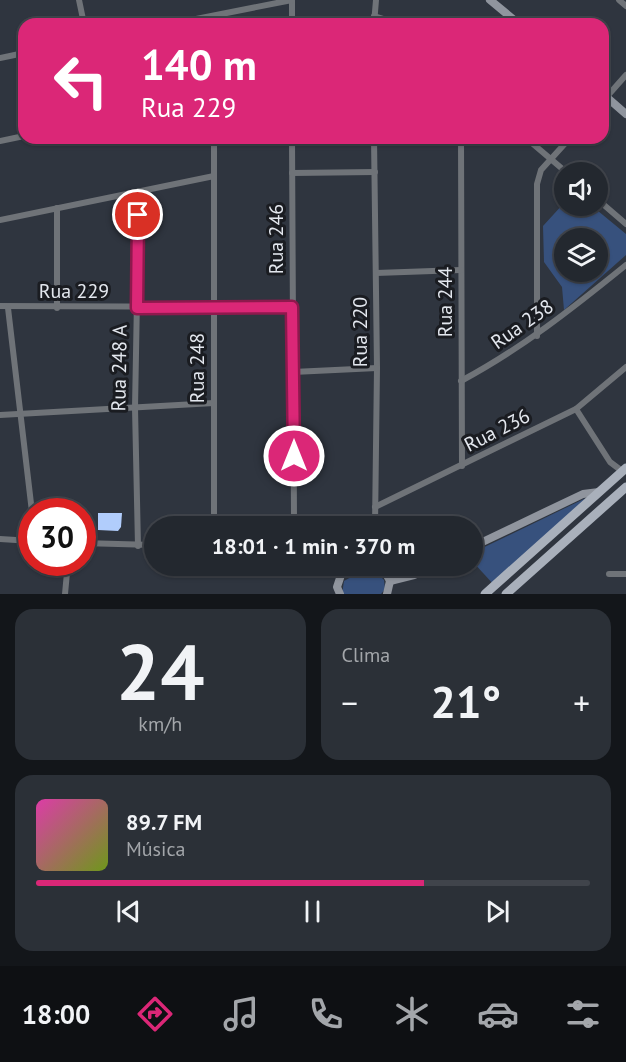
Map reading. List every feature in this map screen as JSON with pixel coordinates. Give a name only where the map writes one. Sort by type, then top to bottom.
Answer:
[{"type":"main road","points":[[485,594],[624,469]]},
{"type":"main road","points":[[507,594],[626,488]]},
{"type":"street","points":[[79,0],[83,18]]},
{"type":"street","points":[[201,18],[292,0],[292,18]]},
{"type":"street","points":[[490,0],[512,18]]},
{"type":"street","points":[[619,0],[626,6]]},
{"type":"street","points":[[374,2],[374,16],[380,18]]},
{"type":"street","points":[[0,58],[18,54]]},
{"type":"street","points":[[609,93],[626,75]]},
{"type":"street","points":[[609,102],[626,114]]},
{"type":"street","points":[[0,141],[18,137]]},
{"type":"street","name":"Rua 248","points":[[214,144],[214,516]]},
{"type":"street","name":"Rua 246","points":[[292,144],[294,516]]},
{"type":"street","name":"Rua 220","points":[[375,144],[377,368],[375,516]]},
{"type":"street","name":"Rua 244","points":[[461,144],[462,466]]},
{"type":"street","points":[[533,144],[554,162]]},
{"type":"street","points":[[537,336],[537,184],[542,170],[565,144]]},
{"type":"street","points":[[292,172],[375,172]]},
{"type":"street","points":[[0,220],[214,176]]},
{"type":"street","name":"Rua 248 A","points":[[138,546],[135,408],[139,191]]},
{"type":"street","points":[[57,208],[57,308]]},
{"type":"street","points":[[608,208],[626,224]]},
{"type":"street","name":"Rua 238","points":[[461,381],[537,336],[626,266]]},
{"type":"street","points":[[376,273],[461,270]]},
{"type":"street","name":"Rua 229","points":[[0,306],[8,308],[292,307]]},
{"type":"street","points":[[8,308],[30,498]]},
{"type":"street","name":"Rua 236","points":[[375,507],[576,409],[626,367]]},
{"type":"street","points":[[293,372],[377,368]]},
{"type":"street","points":[[0,415],[214,404]]},
{"type":"street","points":[[576,409],[610,462],[624,469]]},
{"type":"street","points":[[483,542],[583,494],[599,492]]},
{"type":"street","points":[[0,539],[18,540]]},
{"type":"street","points":[[96,544],[144,546]]},
{"type":"street","points":[[609,574],[626,574]]},
{"type":"street","points":[[65,594],[67,576]]},
{"type":"street","points":[[340,594],[337,587],[341,576]]},
{"type":"street","points":[[387,576],[390,581],[387,594]]},
{"type":"street","points":[[390,581],[410,576]]},
{"type":"shaded area","points":[[554,214],[554,216],[604,216],[626,234],[626,255],[608,271],[608,228],[554,228],[554,276],[544,262],[543,226]]},
{"type":"shaded area","points":[[558,282],[596,282],[564,310],[562,287]]},
{"type":"shaded area","points":[[586,498],[494,585],[483,573],[483,548]]},
{"type":"shaded area","points":[[353,576],[380,576],[384,580],[385,589],[381,594],[342,594],[344,581]]},
{"type":"building","points":[[98,513],[122,513],[121,527],[118,531],[98,530]]},
{"type":"route","points":[[138,215],[137,308],[292,307],[294,456]]}]
